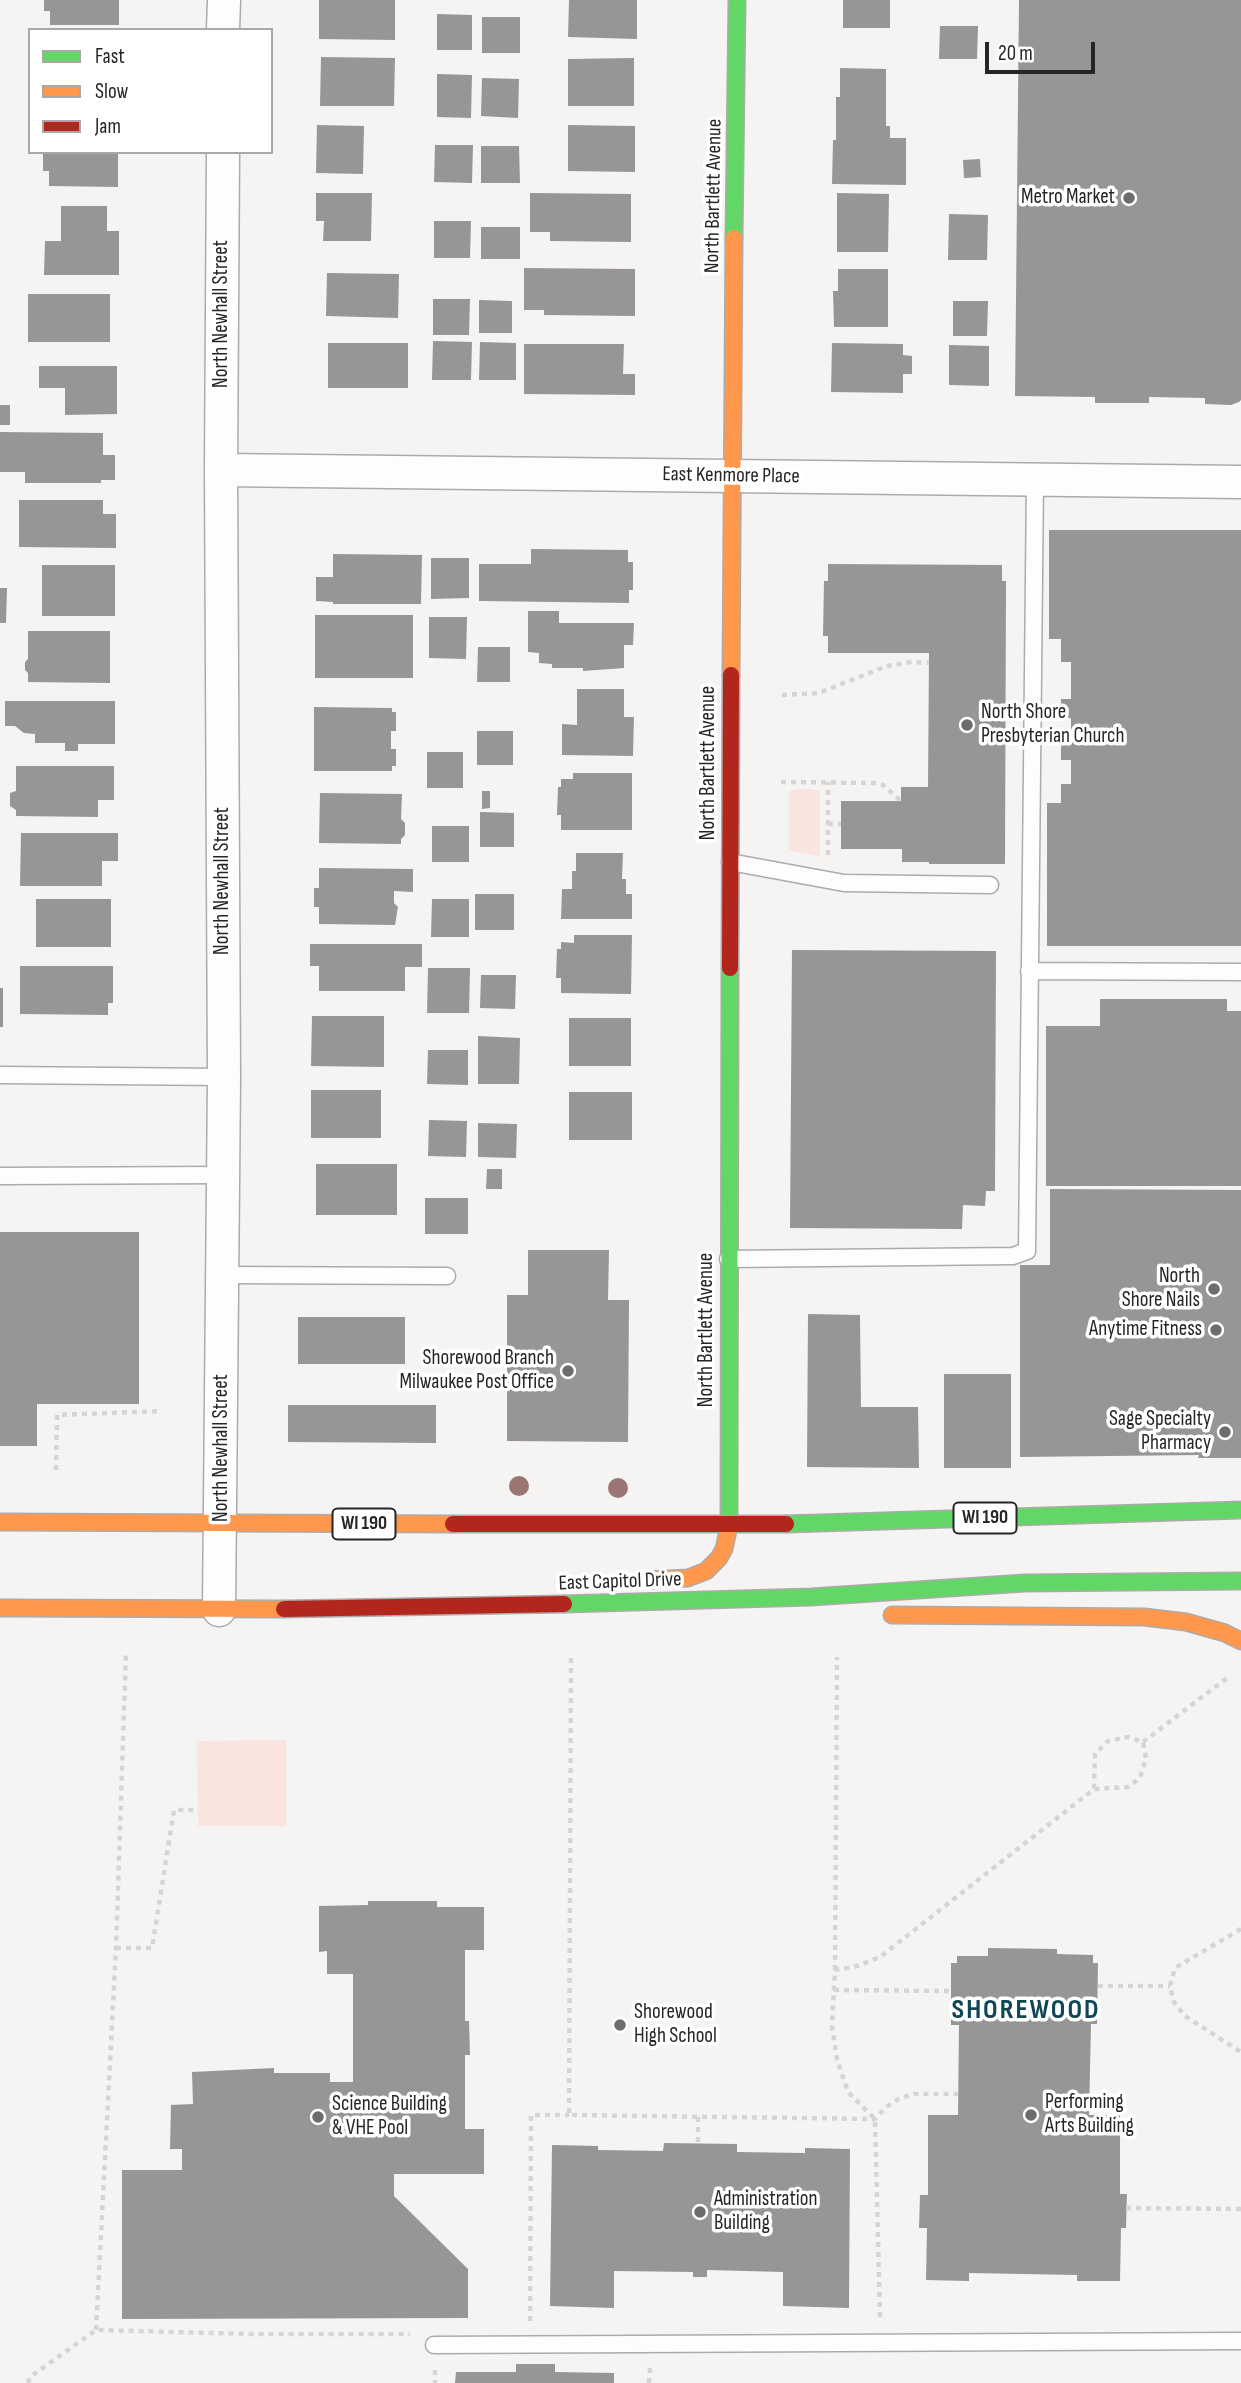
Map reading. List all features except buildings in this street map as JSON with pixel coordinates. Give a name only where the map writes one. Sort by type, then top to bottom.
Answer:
[{"type":"main road","name":"North Bartlett Avenue","points":[[630,1580],[679,1579],[706,1571],[724,1549],[729,1526],[732,476],[737,0]]},
{"type":"main road","name":"WI 190","points":[[0,1521],[729,1526],[1241,1510]]},
{"type":"main road","name":"East Capitol Drive","points":[[0,1608],[392,1607],[811,1597],[1025,1583],[1241,1581]]},
{"type":"main road","points":[[392,1607],[425,1592]]},
{"type":"main road","points":[[811,1597],[857,1609]]},
{"type":"main road","points":[[880,1615],[1144,1617],[1186,1622],[1225,1633],[1241,1641]]},
{"type":"street","points":[[223,28],[224,0]]},
{"type":"street","name":"North Newhall Street","points":[[219,1609],[224,1077],[221,470],[223,154]]},
{"type":"street","name":"East Kenmore Place","points":[[221,470],[1241,482]]},
{"type":"lane","points":[[728,1259],[1013,1256],[1027,1251],[1035,480]]},
{"type":"lane","points":[[730,862],[844,883],[990,885]]},
{"type":"lane","points":[[1029,971],[1241,972]]},
{"type":"lane","points":[[0,1075],[224,1077]]},
{"type":"lane","points":[[0,1176],[223,1175]]},
{"type":"lane","points":[[223,1275],[447,1276]]},
{"type":"lane","points":[[434,2345],[1241,2341]]},
{"type":"path","points":[[782,695],[819,693],[887,666],[912,662],[929,663]]},
{"type":"path","points":[[781,782],[883,785],[901,801]]},
{"type":"path","points":[[828,782],[828,863]]},
{"type":"path","points":[[828,824],[841,824]]},
{"type":"path","points":[[56,1470],[57,1415],[162,1411]]},
{"type":"path","points":[[96,2330],[116,1948],[126,1652]]},
{"type":"path","points":[[837,1657],[835,1970],[832,2026],[837,2060],[848,2092],[875,2119],[880,2319]]},
{"type":"path","points":[[569,2115],[571,1658]]},
{"type":"path","points":[[1143,1742],[1227,1678]]},
{"type":"path","points":[[1094,1789],[1095,1754],[1108,1741],[1128,1737],[1143,1742]]},
{"type":"path","points":[[835,1970],[854,1967],[880,1957],[1094,1789],[1128,1787],[1140,1778],[1146,1758],[1143,1742]]},
{"type":"path","points":[[116,1948],[152,1948],[174,1810],[198,1810]]},
{"type":"path","points":[[1241,1929],[1175,1968],[1170,1986],[1174,2003],[1185,2017],[1241,2052]]},
{"type":"path","points":[[1098,1986],[1170,1986]]},
{"type":"path","points":[[834,1990],[951,1991]]},
{"type":"path","points":[[530,2333],[531,2115],[875,2119],[886,2107],[900,2098],[914,2094],[958,2094]]},
{"type":"path","points":[[698,2117],[698,2143]]},
{"type":"path","points":[[1126,2208],[1241,2209]]},
{"type":"shaded area","points":[[820,790],[820,857],[789,850],[789,791]]},
{"type":"shaded area","points":[[286,1740],[286,1826],[198,1826],[197,1741]]},
{"type":"traffic: fast","points":[[734,238],[737,0]]},
{"type":"traffic: fast","points":[[729,1526],[730,968]]},
{"type":"traffic: fast","points":[[786,1524],[1241,1510]]},
{"type":"traffic: fast","points":[[564,1604],[811,1597],[1025,1583],[1241,1581]]},
{"type":"traffic: slow","points":[[731,675],[734,238]]},
{"type":"traffic: slow","points":[[0,1522],[453,1524]]},
{"type":"traffic: slow","points":[[649,1580],[688,1578],[706,1571],[724,1549],[729,1526]]},
{"type":"traffic: slow","points":[[0,1608],[284,1609]]},
{"type":"traffic: slow","points":[[892,1615],[1144,1617],[1186,1622],[1225,1633],[1241,1641]]},
{"type":"traffic: jam","points":[[730,968],[731,675]]},
{"type":"traffic: jam","points":[[453,1524],[786,1524]]},
{"type":"traffic: jam","points":[[284,1609],[564,1604]]},
{"type":"place","name":"Metro Market","points":[[1129,198]]},
{"type":"place","name":"North Shore Presbyterian Church","points":[[967,725]]},
{"type":"place","name":"North Shore Nails","points":[[1214,1289]]},
{"type":"place","name":"Anytime Fitness","points":[[1216,1330]]},
{"type":"place","name":"Shorewood Branch Milwaukee Post Office","points":[[568,1371]]},
{"type":"place","name":"Sage Specialty Pharmacy","points":[[1225,1432]]},
{"type":"place","name":"Shorewood High School","points":[[620,2025]]},
{"type":"place","name":"Performing Arts Building","points":[[1031,2115]]},
{"type":"place","name":"Science Building & VHE Pool","points":[[318,2117]]},
{"type":"place","name":"Administration Building","points":[[700,2212]]},
{"type":"district","name":"SHOREWOOD","points":[[1026,2011]]}]
